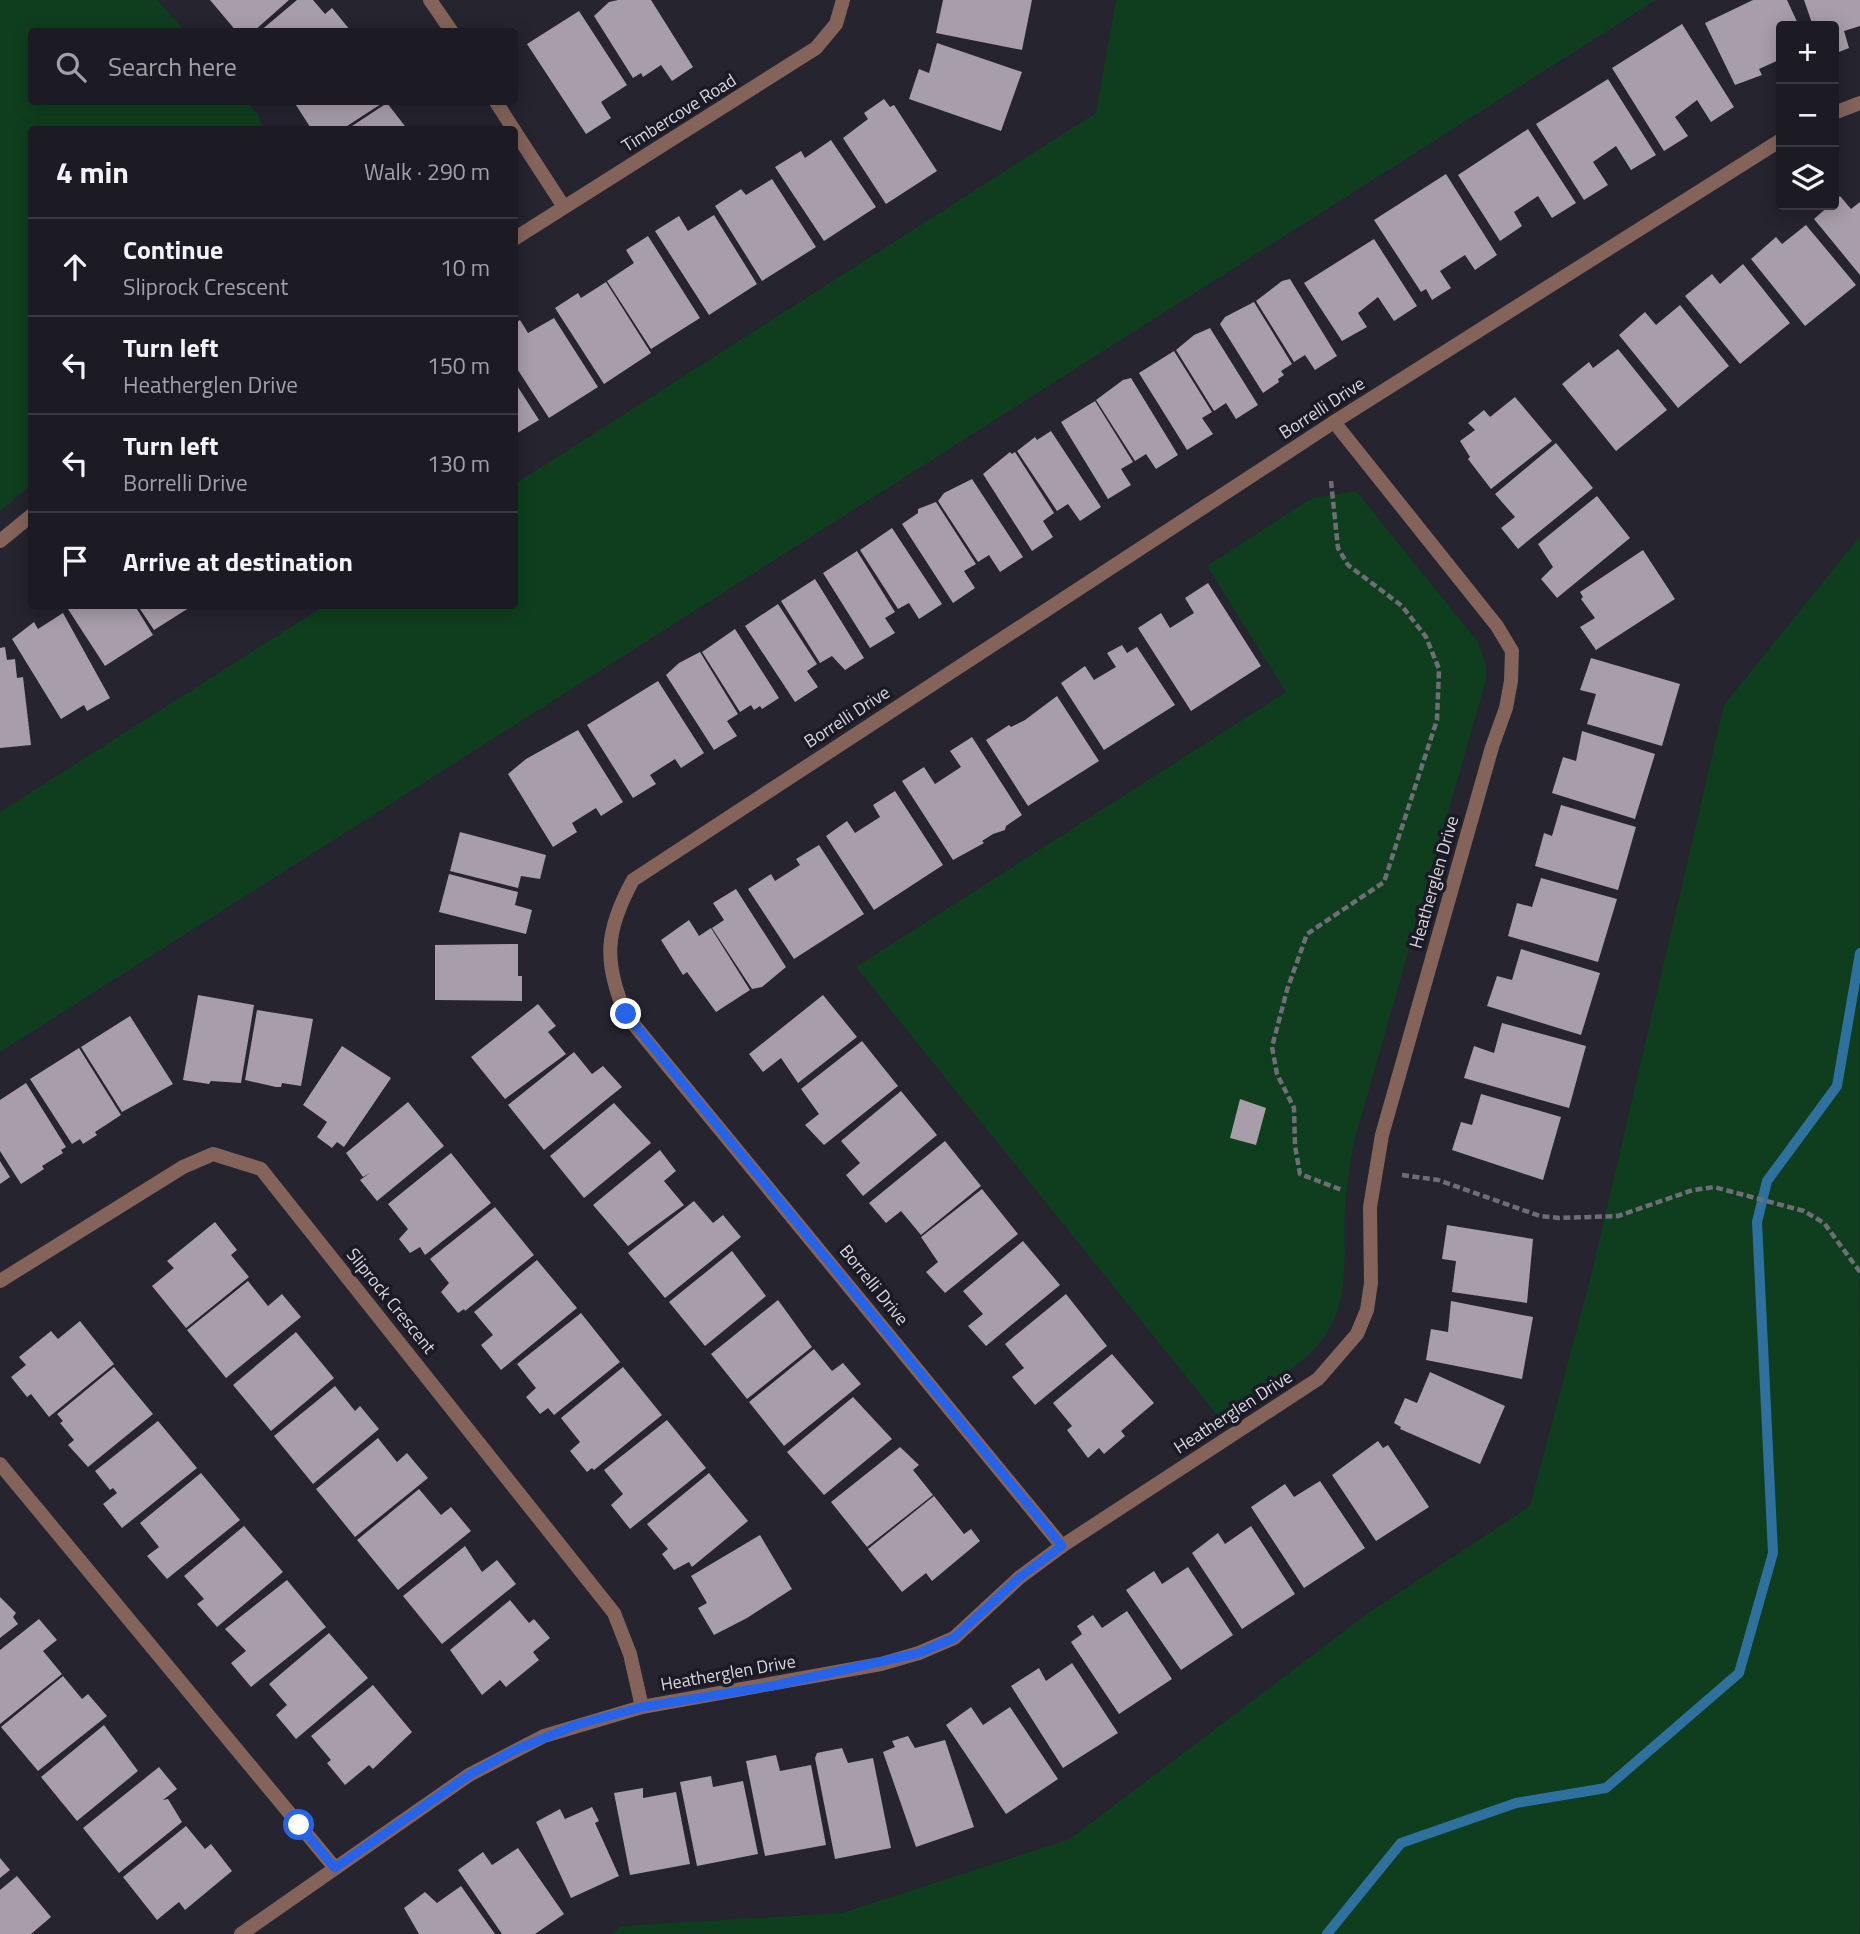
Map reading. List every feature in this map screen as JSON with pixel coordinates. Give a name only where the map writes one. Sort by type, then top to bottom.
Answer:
[{"type":"street","points":[[430,0],[449,28]]},
{"type":"street","name":"Timbercove Road","points":[[518,236],[816,48],[836,24],[843,0]]},
{"type":"street","points":[[1839,111],[1860,103]]},
{"type":"street","points":[[498,105],[511,126]]},
{"type":"street","points":[[518,136],[564,207]]},
{"type":"street","name":"Borrelli Drive","points":[[1062,1546],[626,1014],[612,982],[608,947],[615,911],[632,880],[1335,422],[1776,143]]},
{"type":"street","name":"Heatherglen Drive","points":[[240,1934],[469,1775],[515,1750],[576,1725],[642,1707],[772,1686],[919,1653],[954,1638],[1020,1577],[1062,1546],[1318,1379],[1356,1334],[1367,1310],[1371,1283],[1370,1208],[1382,1135],[1492,747],[1506,708],[1512,651],[1497,626],[1335,422]]},
{"type":"street","points":[[0,541],[28,518]]},
{"type":"street","name":"Sliprock Crescent","points":[[0,1280],[183,1167],[213,1154],[261,1169],[614,1613],[630,1654],[642,1707]]},
{"type":"street","points":[[0,1464],[335,1868]]},
{"type":"path","points":[[1331,481],[1338,548],[1348,565],[1402,606],[1426,637],[1439,669],[1437,719],[1384,883],[1307,934],[1287,990],[1272,1047],[1277,1074],[1294,1108],[1294,1146],[1300,1174],[1342,1190]]},
{"type":"path","points":[[1402,1175],[1438,1180],[1540,1216],[1559,1218],[1618,1216],[1693,1190],[1714,1188],[1804,1211],[1824,1223],[1860,1272]]},
{"type":"green space","points":[[0,0],[157,0],[182,28],[28,28],[28,105],[250,105],[263,126],[28,126],[28,488],[0,511]]},
{"type":"green space","points":[[1116,0],[1656,0],[0,1052],[0,812],[319,609],[518,609],[518,482],[1096,113]]},
{"type":"green space","points":[[1356,491],[1478,642],[1486,665],[1486,680],[1354,1142],[1345,1205],[1344,1280],[1336,1315],[1327,1332],[1305,1358],[1218,1416],[856,967],[1286,692],[1207,566],[1312,498]]},
{"type":"green space","points":[[1860,536],[1859,1934],[611,1934],[622,1926],[842,1913],[1070,1839],[1367,1614],[1530,1506],[1592,1272],[1724,705]]},
{"type":"building","points":[[210,0],[289,0],[258,28],[234,28]]},
{"type":"building","points":[[297,0],[313,0],[325,14],[332,8],[348,28],[264,28]]},
{"type":"building","points":[[651,0],[693,67],[672,81],[661,65],[643,77],[641,73],[633,78],[594,16],[609,2]]},
{"type":"building","points":[[943,0],[1032,0],[1022,50],[936,33]]},
{"type":"building","points":[[1753,0],[1787,0],[1797,21],[1776,21],[1776,61],[1759,69],[1762,75],[1735,85],[1705,23]]},
{"type":"building","points":[[1804,0],[1860,0],[1860,26],[1844,31],[1849,48],[1839,52],[1839,21],[1811,21]]},
{"type":"building","points":[[579,11],[627,85],[601,102],[611,118],[586,134],[527,44]]},
{"type":"building","points":[[1682,24],[1734,107],[1711,122],[1697,100],[1675,117],[1688,136],[1664,151],[1612,68]]},
{"type":"building","points":[[937,43],[1022,72],[1001,131],[909,99],[919,69],[929,73]]},
{"type":"building","points":[[1608,79],[1656,155],[1631,170],[1616,146],[1593,162],[1608,185],[1584,200],[1536,124]]},
{"type":"building","points":[[884,99],[890,107],[894,105],[937,171],[886,204],[843,138],[868,119],[864,113]]},
{"type":"building","points":[[296,105],[379,105],[347,126],[309,126]]},
{"type":"building","points":[[384,105],[389,105],[405,126],[352,126]]},
{"type":"building","points":[[1528,129],[1576,203],[1552,218],[1538,196],[1514,212],[1522,226],[1500,241],[1458,175]]},
{"type":"building","points":[[831,140],[876,207],[824,241],[775,167],[801,151],[805,158]]},
{"type":"building","points":[[1446,174],[1497,255],[1475,270],[1465,255],[1440,271],[1451,288],[1432,300],[1426,289],[1421,292],[1374,220]]},
{"type":"building","points":[[772,179],[816,247],[762,281],[715,206],[741,189],[746,195]]},
{"type":"building","points":[[1839,197],[1851,209],[1860,202],[1860,275],[1814,219],[1824,210],[1839,210]]},
{"type":"building","points":[[714,215],[757,284],[709,315],[655,231],[679,216],[688,231]]},
{"type":"building","points":[[1806,225],[1856,285],[1805,326],[1751,259],[1776,237],[1782,244]]},
{"type":"building","points":[[648,236],[700,318],[651,349],[607,281],[634,263],[626,250]]},
{"type":"building","points":[[1374,239],[1417,306],[1394,321],[1378,297],[1358,313],[1367,327],[1342,341],[1304,283]]},
{"type":"building","points":[[1743,264],[1790,323],[1740,364],[1685,296],[1712,274],[1720,284]]},
{"type":"building","points":[[1290,279],[1337,356],[1315,370],[1305,355],[1294,362],[1256,301],[1282,281]]},
{"type":"building","points":[[606,282],[651,353],[604,384],[555,308],[578,293],[581,298]]},
{"type":"building","points":[[1254,302],[1292,364],[1281,371],[1284,375],[1278,379],[1279,382],[1263,393],[1220,324],[1225,317]]},
{"type":"building","points":[[1680,305],[1729,366],[1678,408],[1619,335],[1645,312],[1656,325]]},
{"type":"building","points":[[554,318],[598,387],[549,418],[518,370],[518,321],[520,320],[528,333]]},
{"type":"building","points":[[1210,328],[1258,405],[1236,419],[1226,403],[1214,411],[1176,350],[1194,335]]},
{"type":"building","points":[[1618,349],[1667,410],[1616,451],[1562,384],[1589,362],[1593,368]]},
{"type":"building","points":[[1174,351],[1212,412],[1202,418],[1213,434],[1187,450],[1139,373]]},
{"type":"building","points":[[1131,378],[1178,455],[1156,469],[1146,454],[1135,461],[1096,400],[1123,380]]},
{"type":"building","points":[[518,387],[539,420],[518,433]]},
{"type":"building","points":[[1515,397],[1552,441],[1491,489],[1468,459],[1470,457],[1460,441],[1475,430],[1468,423],[1484,410],[1490,417]]},
{"type":"building","points":[[1095,401],[1133,462],[1121,469],[1131,485],[1108,499],[1061,422]]},
{"type":"building","points":[[1051,431],[1101,507],[1080,521],[1068,504],[1057,511],[1017,451],[1035,437],[1037,440]]},
{"type":"building","points":[[1556,443],[1593,488],[1518,549],[1501,528],[1515,517],[1495,494]]},
{"type":"building","points":[[1010,452],[1015,452],[1054,513],[1043,521],[1053,537],[1032,551],[983,474]]},
{"type":"building","points":[[972,479],[1023,557],[1000,572],[989,555],[978,562],[938,501],[944,493]]},
{"type":"building","points":[[1597,496],[1630,538],[1557,598],[1541,579],[1553,567],[1538,544]]},
{"type":"building","points":[[936,502],[976,564],[964,571],[975,588],[953,603],[902,524],[918,513],[918,509]]},
{"type":"building","points":[[892,528],[942,604],[919,619],[909,603],[898,609],[860,550]]},
{"type":"building","points":[[1643,550],[1675,599],[1596,650],[1580,627],[1595,618],[1581,599],[1583,597],[1580,592]]},
{"type":"building","points":[[857,551],[895,612],[885,618],[895,633],[870,648],[823,573]]},
{"type":"building","points":[[815,579],[864,658],[845,670],[832,656],[820,663],[781,601]]},
{"type":"building","points":[[1208,583],[1261,666],[1191,711],[1138,628],[1161,613],[1170,628],[1194,613],[1185,598]]},
{"type":"building","points":[[778,604],[817,664],[807,671],[818,687],[795,702],[745,626]]},
{"type":"building","points":[[68,609],[137,609],[153,635],[105,666]]},
{"type":"building","points":[[140,609],[187,609],[154,630]]},
{"type":"building","points":[[63,613],[110,698],[87,711],[84,705],[61,719],[12,639],[34,622],[38,629]]},
{"type":"building","points":[[735,629],[779,698],[762,709],[760,706],[754,710],[751,705],[740,712],[702,652]]},
{"type":"building","points":[[1122,645],[1127,653],[1137,647],[1175,705],[1104,750],[1061,683],[1085,666],[1094,680],[1116,667],[1107,653]]},
{"type":"building","points":[[5,647],[7,660],[15,659],[17,678],[23,677],[31,745],[0,748],[0,648]]},
{"type":"building","points":[[700,652],[738,714],[727,721],[737,736],[714,750],[666,675],[679,663]]},
{"type":"building","points":[[1591,658],[1680,684],[1662,746],[1587,724],[1596,694],[1580,690]]},
{"type":"building","points":[[658,681],[704,753],[681,768],[675,759],[650,775],[656,784],[633,798],[587,725]]},
{"type":"building","points":[[1057,696],[1099,761],[1028,806],[986,740],[1009,725],[1011,727],[1025,720]]},
{"type":"building","points":[[578,730],[623,802],[601,816],[596,808],[572,823],[577,832],[553,847],[508,774],[526,759]]},
{"type":"building","points":[[1582,731],[1655,754],[1635,819],[1552,793],[1563,757],[1576,761]]},
{"type":"building","points":[[972,737],[1022,815],[1006,826],[1005,830],[993,834],[982,841],[984,843],[953,860],[902,781],[924,767],[935,784],[961,767],[950,751]]},
{"type":"building","points":[[895,791],[943,865],[874,910],[826,836],[847,821],[855,833],[880,817],[873,805]]},
{"type":"building","points":[[1561,805],[1636,827],[1618,890],[1535,866],[1544,833],[1552,836]]},
{"type":"building","points":[[460,832],[546,855],[540,879],[521,876],[518,888],[450,871]]},
{"type":"building","points":[[819,845],[864,914],[794,959],[748,889],[771,874],[775,881],[800,865],[796,859]]},
{"type":"building","points":[[449,874],[518,892],[515,905],[532,910],[526,934],[439,912]]},
{"type":"building","points":[[1541,878],[1617,899],[1598,962],[1508,936],[1517,903],[1532,907]]},
{"type":"building","points":[[736,889],[786,967],[762,987],[752,989],[712,928],[724,920],[713,903]]},
{"type":"building","points":[[689,920],[699,936],[711,928],[750,990],[716,1012],[687,972],[683,975],[661,940]]},
{"type":"building","points":[[518,944],[518,976],[522,976],[522,1001],[435,1000],[435,945]]},
{"type":"building","points":[[1521,949],[1600,973],[1581,1035],[1487,1006],[1497,976],[1512,980]]},
{"type":"building","points":[[198,995],[254,1005],[241,1083],[211,1081],[212,1079],[209,1084],[183,1080]]},
{"type":"building","points":[[823,995],[857,1037],[798,1083],[781,1058],[763,1072],[749,1054]]},
{"type":"building","points":[[538,1004],[556,1026],[548,1032],[566,1054],[505,1099],[471,1057]]},
{"type":"building","points":[[257,1010],[313,1019],[301,1086],[282,1083],[281,1087],[276,1087],[245,1080]]},
{"type":"building","points":[[130,1016],[173,1084],[122,1112],[81,1047]]},
{"type":"building","points":[[1502,1023],[1586,1046],[1569,1108],[1464,1078],[1474,1046],[1494,1053]]},
{"type":"building","points":[[862,1041],[898,1086],[824,1145],[805,1125],[819,1114],[801,1089]]},
{"type":"building","points":[[342,1046],[391,1078],[344,1147],[337,1142],[332,1148],[317,1137],[327,1122],[303,1105]]},
{"type":"building","points":[[79,1048],[121,1115],[95,1132],[97,1135],[83,1144],[80,1139],[72,1144],[30,1079]]},
{"type":"building","points":[[574,1052],[592,1074],[603,1066],[622,1087],[544,1150],[508,1105]]},
{"type":"building","points":[[26,1083],[66,1147],[61,1150],[63,1153],[42,1166],[44,1169],[21,1184],[0,1151],[0,1100]]},
{"type":"building","points":[[901,1091],[937,1135],[863,1196],[846,1175],[860,1163],[841,1141]]},
{"type":"building","points":[[1481,1094],[1561,1117],[1543,1180],[1452,1150],[1461,1122],[1472,1125]]},
{"type":"building","points":[[1240,1099],[1266,1108],[1256,1145],[1230,1138]]},
{"type":"building","points":[[408,1102],[444,1146],[377,1201],[360,1180],[370,1173],[363,1177],[346,1153]]},
{"type":"building","points":[[614,1103],[651,1143],[584,1198],[550,1156]]},
{"type":"building","points":[[945,1141],[981,1186],[921,1235],[901,1211],[886,1223],[869,1203]]},
{"type":"building","points":[[660,1150],[676,1171],[664,1181],[684,1205],[628,1246],[593,1205]]},
{"type":"building","points":[[451,1153],[491,1203],[425,1255],[420,1247],[410,1253],[399,1239],[408,1229],[388,1204]]},
{"type":"building","points":[[0,1161],[10,1177],[0,1184]]},
{"type":"building","points":[[982,1189],[1018,1234],[945,1293],[926,1272],[938,1262],[921,1237]]},
{"type":"building","points":[[694,1201],[713,1223],[723,1215],[741,1237],[665,1298],[628,1253]]},
{"type":"building","points":[[495,1207],[534,1255],[465,1311],[464,1309],[458,1313],[441,1292],[449,1283],[430,1259]]},
{"type":"building","points":[[215,1222],[237,1250],[231,1255],[249,1277],[186,1328],[152,1286],[174,1268],[167,1261]]},
{"type":"building","points":[[1447,1225],[1533,1239],[1527,1303],[1452,1292],[1456,1261],[1442,1259]]},
{"type":"building","points":[[1023,1241],[1060,1285],[986,1346],[968,1326],[983,1314],[963,1291]]},
{"type":"building","points":[[732,1251],[766,1296],[705,1346],[669,1302]]},
{"type":"building","points":[[537,1260],[577,1308],[501,1370],[481,1345],[493,1335],[474,1312]]},
{"type":"building","points":[[248,1281],[268,1306],[282,1294],[301,1317],[226,1378],[187,1330]]},
{"type":"building","points":[[1066,1294],[1107,1346],[1035,1405],[1012,1377],[1024,1368],[1005,1344]]},
{"type":"building","points":[[778,1300],[812,1347],[747,1399],[711,1354]]},
{"type":"building","points":[[1451,1301],[1533,1317],[1522,1379],[1426,1360],[1431,1329],[1448,1332]]},
{"type":"building","points":[[581,1313],[620,1362],[554,1415],[548,1408],[540,1414],[526,1397],[536,1388],[517,1364]]},
{"type":"building","points":[[80,1321],[114,1364],[49,1417],[31,1394],[27,1397],[11,1377],[26,1365],[19,1357],[51,1331],[58,1339]]},
{"type":"building","points":[[296,1332],[334,1378],[271,1431],[233,1385]]},
{"type":"building","points":[[814,1349],[832,1371],[843,1363],[861,1384],[784,1446],[749,1402]]},
{"type":"building","points":[[1112,1354],[1154,1403],[1121,1431],[1125,1436],[1104,1454],[1099,1448],[1088,1458],[1067,1430],[1072,1426],[1053,1403]]},
{"type":"building","points":[[114,1367],[153,1414],[88,1467],[68,1445],[74,1440],[60,1423],[63,1421],[57,1414]]},
{"type":"building","points":[[623,1367],[662,1415],[594,1470],[592,1468],[587,1472],[570,1451],[580,1442],[561,1418]]},
{"type":"building","points":[[1430,1372],[1505,1406],[1480,1464],[1400,1429],[1401,1427],[1394,1423],[1405,1398],[1417,1403]]},
{"type":"building","points":[[335,1386],[355,1411],[360,1406],[379,1429],[313,1484],[274,1436]]},
{"type":"building","points":[[853,1397],[892,1439],[824,1495],[787,1452]]},
{"type":"building","points":[[667,1420],[706,1468],[630,1529],[611,1505],[623,1494],[604,1470]]},
{"type":"building","points":[[158,1421],[197,1468],[122,1528],[103,1504],[117,1493],[113,1488],[110,1490],[95,1471]]},
{"type":"building","points":[[378,1438],[397,1462],[407,1453],[428,1478],[355,1537],[316,1489]]},
{"type":"building","points":[[1378,1441],[1383,1448],[1388,1445],[1429,1507],[1376,1541],[1332,1475]]},
{"type":"building","points":[[900,1447],[919,1465],[913,1470],[933,1495],[867,1547],[831,1502]]},
{"type":"building","points":[[201,1473],[240,1520],[167,1579],[147,1556],[159,1547],[140,1523]]},
{"type":"building","points":[[709,1473],[748,1521],[692,1567],[689,1562],[674,1570],[662,1554],[668,1549],[647,1524]]},
{"type":"building","points":[[1320,1481],[1365,1548],[1304,1588],[1251,1507],[1285,1484],[1294,1497]]},
{"type":"building","points":[[419,1489],[441,1515],[451,1507],[471,1531],[398,1590],[357,1540]]},
{"type":"building","points":[[934,1496],[964,1534],[971,1529],[980,1541],[932,1581],[926,1573],[902,1592],[868,1549]]},
{"type":"building","points":[[244,1526],[283,1572],[217,1627],[197,1604],[204,1599],[184,1576]]},
{"type":"building","points":[[1251,1526],[1295,1594],[1242,1629],[1192,1553],[1218,1533],[1225,1544]]},
{"type":"building","points":[[760,1535],[792,1589],[747,1618],[714,1635],[698,1608],[707,1603],[691,1576]]},
{"type":"building","points":[[465,1546],[482,1572],[497,1560],[516,1584],[442,1644],[403,1596]]},
{"type":"building","points":[[1188,1567],[1233,1635],[1181,1670],[1126,1590],[1154,1571],[1162,1584]]},
{"type":"building","points":[[287,1580],[326,1627],[251,1687],[231,1663],[246,1651],[225,1629]]},
{"type":"building","points":[[0,1597],[16,1613],[13,1617],[18,1624],[0,1638]]},
{"type":"building","points":[[510,1600],[529,1623],[534,1619],[550,1638],[533,1652],[539,1660],[506,1687],[500,1680],[482,1695],[450,1650]]},
{"type":"building","points":[[1127,1611],[1172,1679],[1119,1714],[1071,1642],[1082,1634],[1077,1626],[1093,1615],[1102,1628]]},
{"type":"building","points":[[39,1619],[57,1640],[43,1651],[62,1674],[0,1724],[0,1650]]},
{"type":"building","points":[[329,1633],[368,1678],[296,1739],[276,1715],[287,1705],[269,1684]]},
{"type":"building","points":[[1072,1663],[1118,1733],[1063,1768],[1011,1686],[1039,1668],[1046,1681]]},
{"type":"building","points":[[63,1676],[82,1699],[88,1694],[107,1716],[38,1771],[1,1727]]},
{"type":"building","points":[[373,1685],[412,1732],[373,1769],[369,1765],[345,1785],[327,1763],[331,1760],[311,1736]]},
{"type":"building","points":[[971,1707],[983,1725],[1010,1707],[1058,1779],[1006,1814],[946,1725]]},
{"type":"building","points":[[104,1725],[138,1771],[77,1821],[41,1777]]},
{"type":"building","points":[[908,1736],[915,1748],[945,1740],[974,1827],[916,1847],[883,1752],[895,1747],[892,1741]]},
{"type":"building","points":[[842,1748],[848,1763],[873,1758],[891,1848],[835,1859],[815,1758],[817,1753]]},
{"type":"building","points":[[776,1755],[780,1771],[811,1765],[826,1845],[765,1856],[746,1761]]},
{"type":"building","points":[[159,1767],[177,1789],[163,1800],[168,1799],[182,1822],[119,1873],[83,1828]]},
{"type":"building","points":[[711,1776],[713,1787],[743,1781],[758,1854],[697,1866],[680,1782]]},
{"type":"building","points":[[643,1788],[643,1798],[676,1792],[690,1864],[630,1875],[614,1793]]},
{"type":"building","points":[[592,1807],[599,1821],[595,1823],[619,1876],[571,1898],[536,1822],[560,1809],[565,1819]]},
{"type":"building","points":[[186,1826],[205,1849],[211,1844],[232,1871],[185,1910],[179,1902],[157,1920],[123,1877]]},
{"type":"building","points":[[518,1848],[564,1914],[535,1934],[502,1934],[458,1870],[483,1852],[492,1865]]},
{"type":"building","points":[[0,1858],[10,1870],[0,1878]]},
{"type":"building","points":[[17,1876],[51,1917],[31,1934],[0,1934],[0,1890]]},
{"type":"building","points":[[461,1886],[495,1934],[419,1934],[404,1908],[425,1892],[437,1903]]},
{"type":"waterway","points":[[1327,1934],[1401,1843],[1516,1803],[1606,1788],[1739,1673],[1773,1553],[1757,1222],[1767,1181],[1837,1086],[1860,953]]},
{"type":"route","points":[[299,1825],[335,1868],[469,1775],[544,1736],[642,1707],[772,1686],[881,1664],[919,1653],[954,1638],[1020,1577],[1062,1546],[626,1014]]}]
